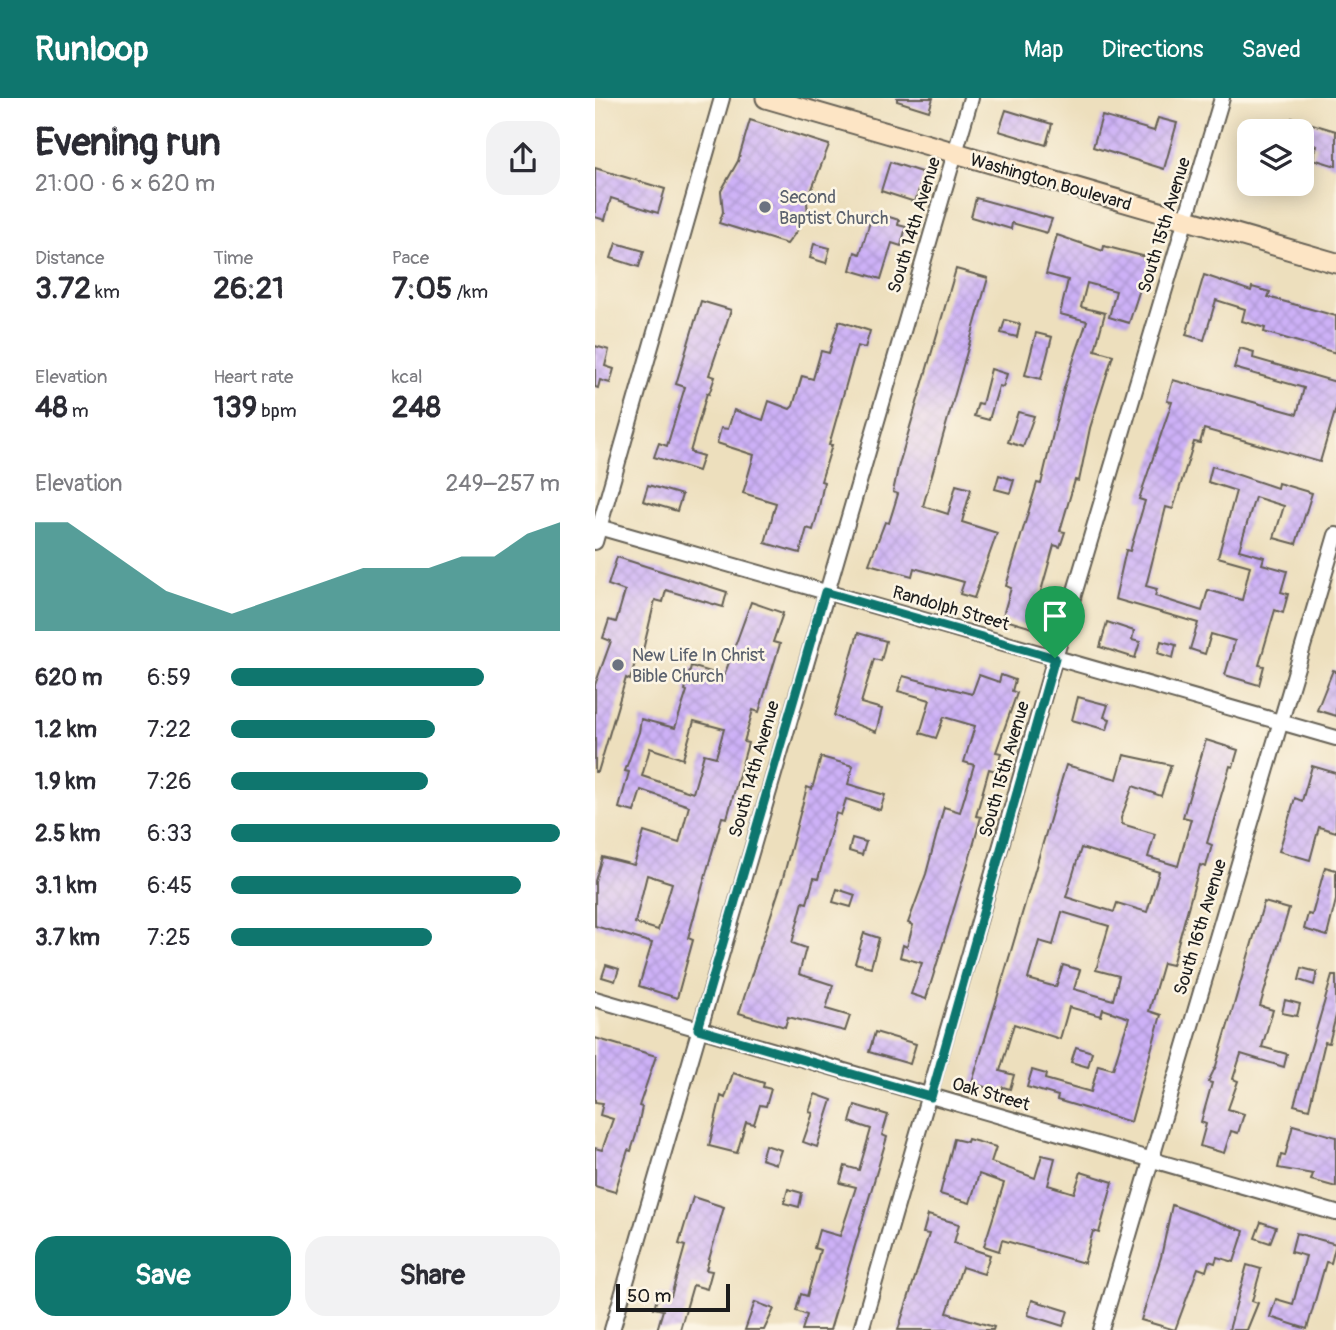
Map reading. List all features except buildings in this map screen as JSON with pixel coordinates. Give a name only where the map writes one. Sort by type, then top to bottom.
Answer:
[{"type":"street","points":[[595,542],[597,526],[722,98]]},
{"type":"street","name":"Washington Boulevard","points":[[766,98],[955,155],[1336,263]]},
{"type":"street","name":"South 14th Avenue","points":[[612,1330],[971,98]]},
{"type":"street","name":"South 15th Avenue","points":[[861,1330],[931,1097],[1055,658],[1222,98]]},
{"type":"street","name":"Randolph Street","points":[[597,526],[1336,738]]},
{"type":"street","name":"South 16th Avenue","points":[[1101,1330],[1336,535]]},
{"type":"street","name":"Oak Street","points":[[595,999],[1336,1213]]},
{"type":"place","name":"Second Baptist Church","points":[[765,207]]},
{"type":"place","name":"New Life In Christ Bible Church","points":[[618,665]]},
{"type":"route","points":[[825,592],[1055,658],[931,1097],[698,1029],[825,592]]}]
